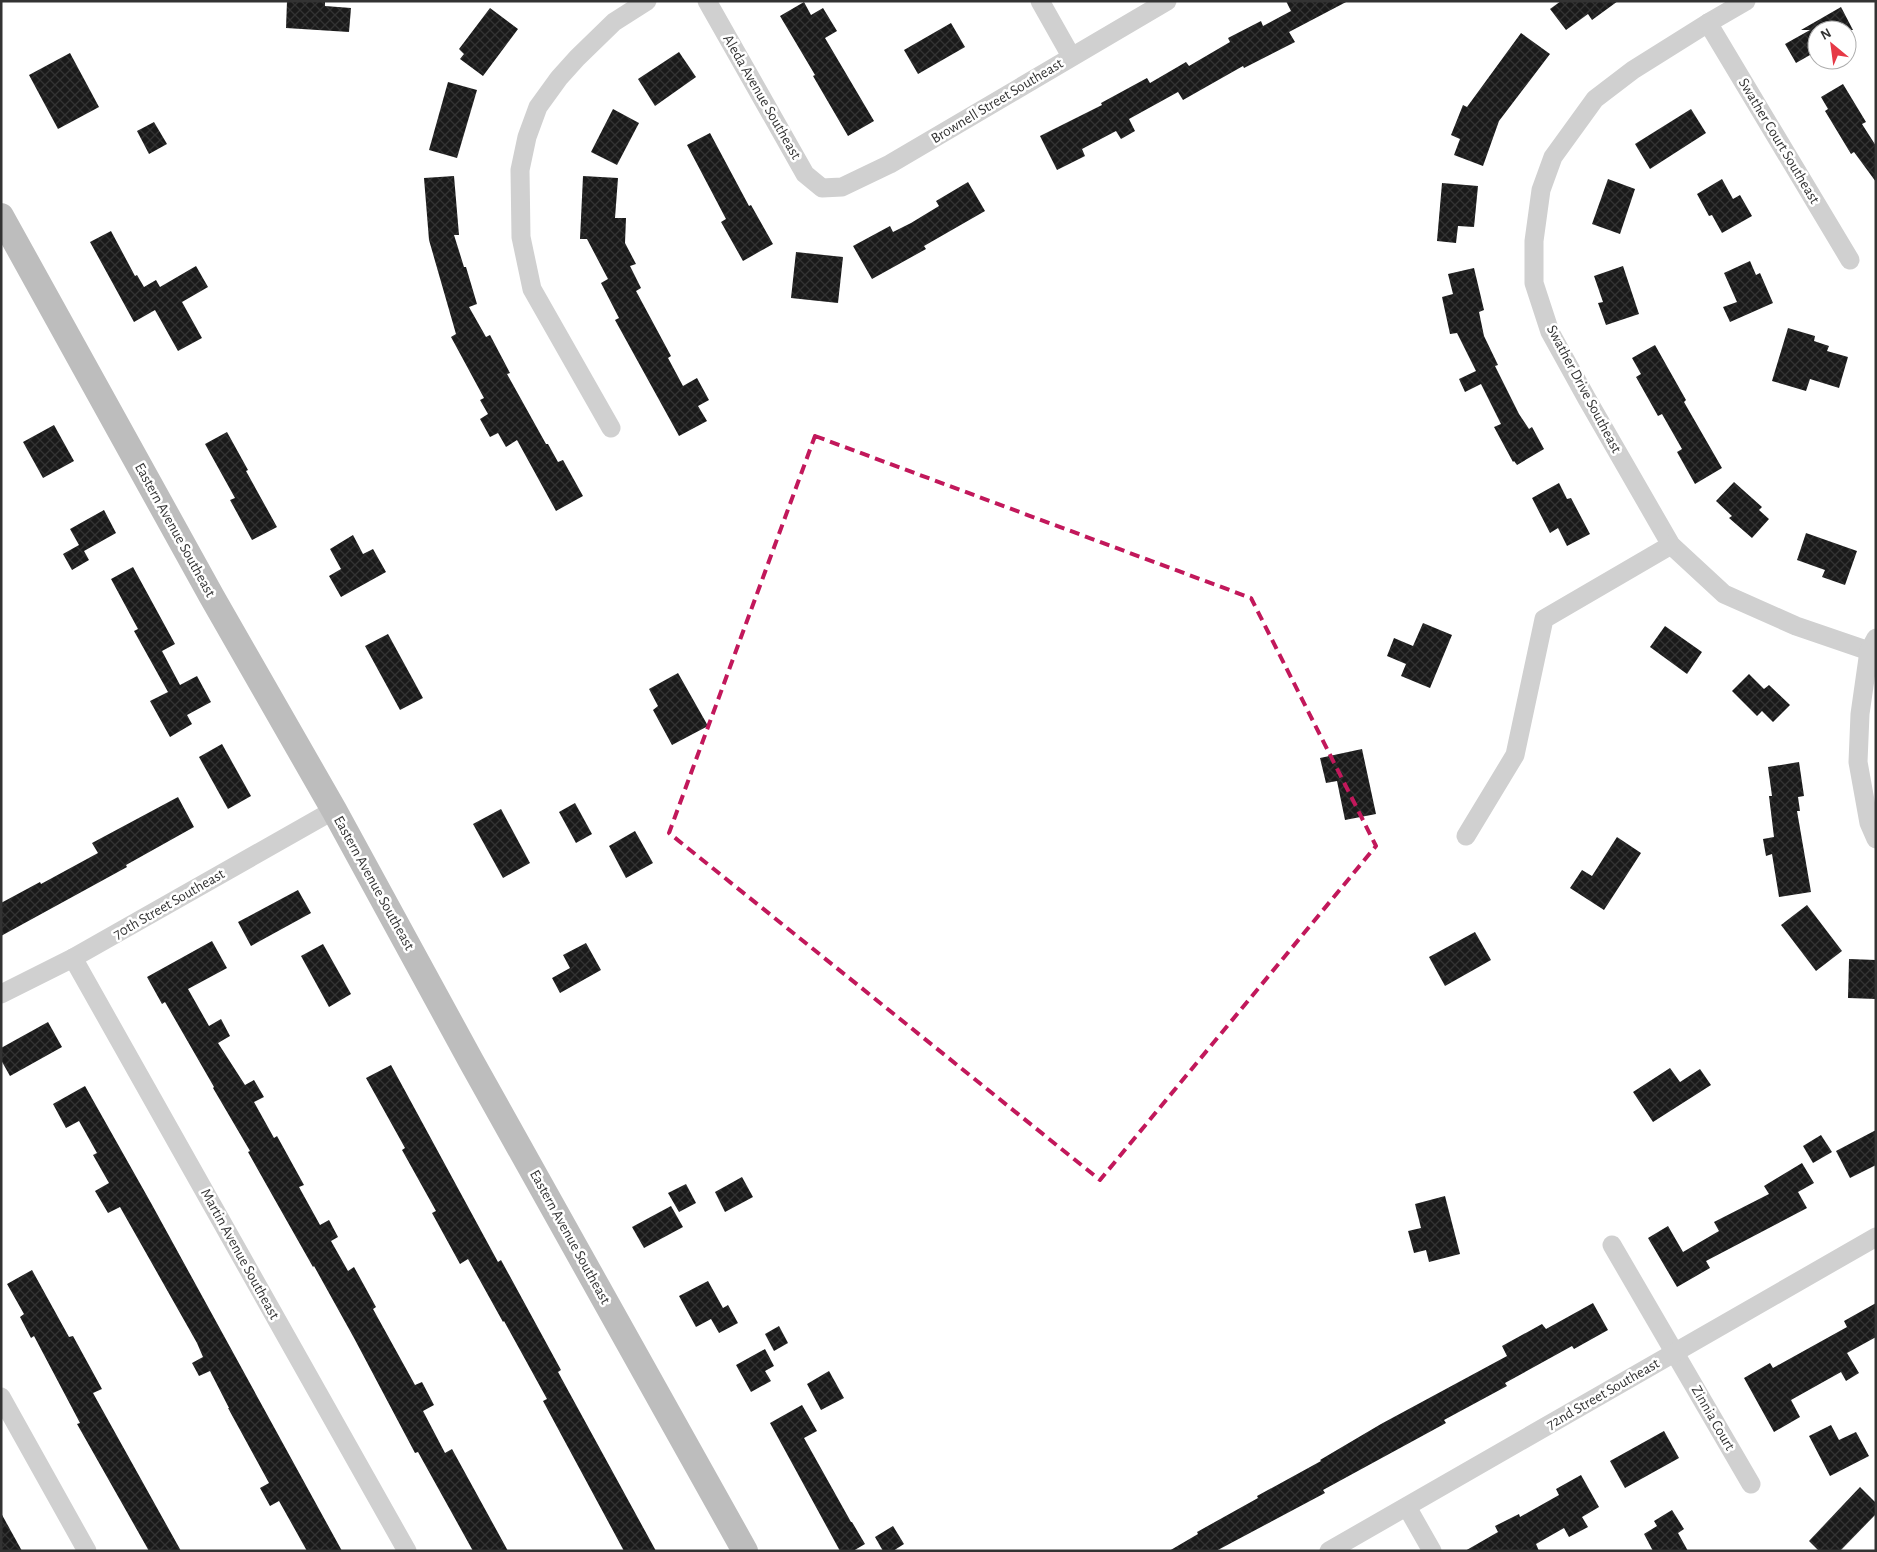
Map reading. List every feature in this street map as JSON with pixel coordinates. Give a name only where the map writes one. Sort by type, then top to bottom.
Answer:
[{"type":"street","points":[[611,428],[532,289],[521,237],[520,170],[526,137],[538,107],[558,78],[614,22],[647,1]]},
{"type":"street","name":"Aleda Avenue Southeast","points":[[708,1],[805,174],[822,188]]},
{"type":"street","points":[[1040,1],[1071,56]]},
{"type":"street","name":"Brownell Street Southeast","points":[[822,188],[842,187],[890,164],[1167,1]]},
{"type":"street","name":"Swather Drive Southeast","points":[[1746,1],[1633,70],[1595,99],[1552,157],[1541,190],[1534,241],[1534,283],[1550,332],[1671,545],[1724,594],[1796,626],[1872,645]]},
{"type":"street","name":"Swather Court Southeast","points":[[1708,23],[1850,260]]},
{"type":"street","name":"Eastern Avenue Southeast","points":[[1,216],[212,597],[334,810],[464,1049],[745,1551]]},
{"type":"street","points":[[1466,836],[1515,755],[1544,619],[1671,545]]},
{"type":"street","points":[[1872,645],[1860,714],[1858,762],[1869,823],[1876,838]]},
{"type":"street","name":"70th Street Southeast","points":[[1,994],[74,958],[334,810]]},
{"type":"street","name":"Martin Avenue Southeast","points":[[74,958],[407,1551]]},
{"type":"street","name":"72nd Street Southeast","points":[[1329,1551],[1407,1508],[1876,1237]]},
{"type":"street","name":"Zinnia Court","points":[[1612,1245],[1676,1352],[1751,1484]]},
{"type":"street","points":[[1,1397],[87,1551]]},
{"type":"street","points":[[1407,1508],[1432,1551]]},
{"type":"highlighted area","points":[[815,436],[1251,598],[1376,846],[1100,1180],[669,833]]},
{"type":"building","points":[[287,1],[325,1],[325,6],[351,8],[349,32],[286,28]]},
{"type":"building","points":[[1286,1],[1348,1],[1289,32],[1295,42],[1244,68],[1243,66],[1183,100],[1178,92],[1129,119],[1135,131],[1121,139],[1116,131],[1082,149],[1085,156],[1057,170],[1040,136],[1102,105],[1101,103],[1147,78],[1150,83],[1186,62],[1189,66],[1230,42],[1228,38],[1261,21],[1263,26],[1291,11]]},
{"type":"building","points":[[1561,1],[1618,1],[1592,20],[1588,14],[1566,30],[1550,9]]},
{"type":"building","points":[[804,2],[811,15],[823,8],[837,31],[825,38],[874,121],[848,136],[780,16]]},
{"type":"building","points":[[1841,7],[1848,20],[1818,20]]},
{"type":"building","points":[[490,8],[518,29],[483,76],[460,59],[464,54],[459,49]]},
{"type":"building","points":[[951,23],[965,47],[918,74],[904,50]]},
{"type":"building","points":[[1807,32],[1807,57],[1796,63],[1785,44]]},
{"type":"building","points":[[1521,33],[1550,54],[1499,121],[1483,166],[1454,155],[1460,139],[1451,135],[1463,105],[1467,107]]},
{"type":"building","points":[[679,52],[696,77],[655,106],[638,79]]},
{"type":"building","points":[[70,53],[99,107],[58,129],[29,75]]},
{"type":"building","points":[[448,82],[477,90],[457,158],[429,150]]},
{"type":"building","points":[[1843,84],[1866,122],[1862,124],[1876,146],[1876,182],[1854,152],[1851,154],[1825,111],[1828,109],[1821,97]]},
{"type":"building","points":[[613,109],[639,123],[617,165],[591,152]]},
{"type":"building","points":[[1691,109],[1706,133],[1650,169],[1635,144]]},
{"type":"building","points":[[154,122],[167,144],[149,154],[137,131]]},
{"type":"building","points":[[710,133],[749,206],[751,205],[773,244],[743,261],[721,222],[726,219],[687,145]]},
{"type":"building","points":[[454,176],[459,235],[454,235],[477,304],[469,307],[486,337],[490,335],[510,373],[507,374],[546,444],[548,444],[558,462],[563,460],[583,496],[556,511],[517,440],[506,447],[498,433],[490,437],[480,419],[488,414],[480,400],[484,398],[451,337],[456,334],[429,240],[424,178]]},
{"type":"building","points":[[583,176],[618,178],[615,218],[626,218],[625,243],[636,264],[630,266],[641,288],[636,291],[671,356],[668,358],[683,386],[697,378],[709,400],[698,406],[707,421],[679,436],[615,320],[619,318],[601,283],[608,279],[587,239],[580,239]]},
{"type":"building","points":[[1608,179],[1635,189],[1620,234],[1592,224]]},
{"type":"building","points":[[1722,179],[1733,199],[1740,195],[1752,216],[1722,233],[1712,215],[1709,216],[1697,194]]},
{"type":"building","points":[[968,182],[985,211],[924,246],[926,249],[872,279],[853,246],[890,226],[893,232],[911,223],[939,206],[936,201]]},
{"type":"building","points":[[1442,183],[1478,186],[1474,227],[1458,226],[1456,243],[1437,241]]},
{"type":"building","points":[[111,231],[135,276],[137,275],[144,287],[156,280],[160,287],[196,266],[208,287],[182,302],[202,338],[178,351],[155,310],[134,322],[90,242]]},
{"type":"building","points":[[796,252],[843,257],[838,303],[791,298]]},
{"type":"building","points":[[1750,261],[1756,275],[1760,273],[1773,303],[1730,322],[1723,307],[1737,302],[1724,273]]},
{"type":"building","points":[[1623,266],[1639,314],[1606,325],[1598,303],[1603,302],[1594,276]]},
{"type":"building","points":[[1474,268],[1484,310],[1479,312],[1484,336],[1498,365],[1495,366],[1519,414],[1529,429],[1532,427],[1544,449],[1517,465],[1513,462],[1494,427],[1501,424],[1481,384],[1465,392],[1459,379],[1476,371],[1457,333],[1450,334],[1442,297],[1453,294],[1448,274]]},
{"type":"building","points":[[1788,328],[1815,336],[1814,341],[1829,346],[1827,351],[1848,357],[1839,388],[1810,379],[1806,391],[1772,381]]},
{"type":"building","points":[[1655,345],[1686,400],[1684,402],[1722,468],[1695,484],[1677,452],[1682,449],[1662,414],[1658,416],[1636,377],[1641,374],[1632,358]]},
{"type":"building","points":[[54,425],[74,461],[43,478],[23,442]]},
{"type":"building","points":[[227,432],[277,527],[252,540],[230,500],[235,498],[205,444]]},
{"type":"building","points":[[1734,482],[1762,507],[1759,510],[1769,519],[1752,538],[1729,518],[1732,516],[1716,501]]},
{"type":"building","points":[[1559,483],[1567,499],[1571,498],[1590,534],[1567,546],[1558,528],[1550,533],[1532,498]]},
{"type":"building","points":[[104,510],[116,533],[84,551],[89,560],[72,570],[63,554],[79,545],[70,529]]},
{"type":"building","points":[[1806,533],[1857,551],[1845,585],[1822,577],[1825,570],[1797,560]]},
{"type":"building","points":[[353,535],[363,554],[373,549],[386,572],[341,597],[329,576],[341,569],[330,549]]},
{"type":"building","points":[[133,567],[175,644],[162,651],[180,685],[197,676],[211,702],[187,715],[192,724],[170,737],[150,701],[168,692],[134,631],[138,629],[111,579]]},
{"type":"building","points":[[1423,623],[1452,635],[1430,688],[1401,676],[1406,664],[1387,656],[1394,638],[1413,646]]},
{"type":"building","points":[[1665,626],[1702,652],[1687,674],[1650,647]]},
{"type":"building","points":[[388,634],[423,698],[400,710],[365,646]]},
{"type":"building","points":[[678,673],[708,726],[672,745],[653,710],[658,706],[649,689]]},
{"type":"building","points":[[1749,674],[1764,689],[1769,685],[1790,705],[1773,722],[1762,711],[1757,716],[1732,691]]},
{"type":"building","points":[[222,744],[251,796],[228,809],[199,757]]},
{"type":"building","points":[[1362,749],[1376,814],[1345,820],[1337,781],[1326,783],[1320,758]]},
{"type":"building","points":[[1799,762],[1804,796],[1798,797],[1800,811],[1797,811],[1811,892],[1779,897],[1772,854],[1766,856],[1763,839],[1774,837],[1769,796],[1772,796],[1768,767]]},
{"type":"building","points":[[178,797],[194,827],[126,865],[127,867],[1,936],[1,903],[98,853],[92,843]]},
{"type":"building","points":[[575,803],[592,834],[576,843],[559,812]]},
{"type":"building","points":[[501,809],[530,863],[503,878],[473,824]]},
{"type":"building","points":[[635,831],[653,863],[626,878],[609,846]]},
{"type":"building","points":[[1617,837],[1641,853],[1604,910],[1570,888],[1582,870],[1592,876]]},
{"type":"building","points":[[298,890],[311,913],[251,946],[238,922]]},
{"type":"building","points":[[1807,905],[1842,951],[1816,971],[1781,925]]},
{"type":"building","points":[[1475,932],[1491,960],[1445,986],[1429,957]]},
{"type":"building","points":[[212,941],[227,968],[188,989],[209,1026],[221,1019],[230,1036],[218,1043],[245,1085],[254,1080],[264,1097],[254,1102],[274,1138],[277,1136],[304,1185],[299,1187],[320,1225],[329,1220],[338,1237],[331,1241],[348,1271],[354,1267],[376,1307],[373,1309],[415,1385],[422,1382],[434,1405],[423,1411],[445,1453],[452,1449],[508,1551],[473,1551],[418,1452],[415,1453],[354,1338],[248,1152],[250,1151],[214,1087],[165,1002],[162,1004],[147,977]]},
{"type":"building","points":[[586,943],[601,970],[560,993],[552,978],[570,968],[563,955]]},
{"type":"building","points":[[323,944],[351,994],[329,1007],[301,956]]},
{"type":"building","points":[[1849,959],[1876,960],[1876,999],[1848,998]]},
{"type":"building","points":[[48,1022],[62,1047],[10,1076],[1,1060],[1,1048]]},
{"type":"building","points":[[391,1065],[498,1262],[501,1260],[561,1370],[558,1372],[656,1551],[624,1551],[543,1401],[547,1399],[504,1321],[468,1259],[460,1264],[432,1213],[436,1211],[402,1150],[405,1148],[366,1078]]},
{"type":"building","points":[[1670,1068],[1680,1082],[1700,1069],[1711,1085],[1653,1122],[1633,1092]]},
{"type":"building","points":[[85,1086],[342,1551],[307,1551],[279,1501],[270,1506],[260,1488],[269,1483],[210,1371],[199,1376],[192,1363],[203,1357],[197,1343],[120,1207],[108,1213],[95,1191],[109,1183],[93,1155],[97,1153],[79,1121],[66,1128],[53,1104]]},
{"type":"building","points":[[1876,1130],[1876,1165],[1850,1178],[1836,1151]]},
{"type":"building","points":[[1821,1135],[1832,1152],[1813,1163],[1803,1146]]},
{"type":"building","points":[[1802,1163],[1814,1183],[1798,1192],[1807,1208],[1706,1261],[1710,1268],[1677,1287],[1648,1238],[1668,1226],[1683,1252],[1719,1231],[1714,1222],[1769,1194],[1764,1186]]},
{"type":"building","points":[[742,1177],[753,1197],[725,1212],[715,1192]]},
{"type":"building","points":[[686,1184],[696,1203],[679,1212],[668,1193]]},
{"type":"building","points":[[1445,1196],[1460,1254],[1429,1262],[1426,1250],[1414,1253],[1408,1231],[1421,1228],[1415,1204]]},
{"type":"building","points":[[671,1206],[683,1227],[644,1248],[632,1227]]},
{"type":"building","points":[[32,1270],[69,1337],[73,1336],[102,1389],[93,1393],[181,1551],[149,1551],[77,1424],[80,1423],[34,1336],[31,1338],[20,1317],[24,1314],[7,1284]]},
{"type":"building","points":[[708,1281],[723,1308],[728,1305],[738,1323],[719,1333],[711,1319],[696,1327],[679,1296]]},
{"type":"building","points":[[1593,1303],[1608,1330],[1574,1349],[1572,1346],[1505,1383],[1507,1386],[1444,1420],[1446,1423],[1323,1490],[1325,1493],[1216,1551],[1169,1551],[1198,1534],[1197,1532],[1258,1498],[1257,1496],[1321,1461],[1381,1424],[1507,1356],[1502,1346],[1542,1324],[1546,1329]]},
{"type":"building","points":[[1876,1303],[1876,1337],[1847,1353],[1859,1373],[1846,1381],[1841,1372],[1791,1400],[1800,1417],[1774,1432],[1744,1378],[1770,1363],[1773,1368],[1847,1327],[1844,1321]]},
{"type":"building","points":[[779,1326],[788,1343],[774,1351],[765,1334]]},
{"type":"building","points":[[765,1349],[774,1366],[765,1371],[771,1381],[751,1392],[736,1365]]},
{"type":"building","points":[[829,1371],[844,1398],[821,1410],[807,1384]]},
{"type":"building","points":[[802,1405],[817,1431],[804,1438],[865,1544],[853,1551],[840,1551],[770,1423]]},
{"type":"building","points":[[1831,1425],[1839,1440],[1856,1432],[1869,1456],[1830,1476],[1809,1436]]},
{"type":"building","points":[[1664,1431],[1679,1458],[1625,1488],[1610,1461]]},
{"type":"building","points":[[1581,1475],[1599,1507],[1582,1517],[1588,1527],[1569,1537],[1564,1528],[1536,1544],[1539,1551],[1465,1551],[1498,1532],[1495,1526],[1519,1514],[1520,1517],[1559,1495],[1556,1489]]},
{"type":"building","points":[[1860,1487],[1876,1503],[1876,1514],[1840,1551],[1819,1551],[1809,1541]]},
{"type":"building","points":[[1672,1510],[1684,1529],[1678,1533],[1688,1551],[1653,1551],[1644,1534],[1657,1526],[1654,1521]]},
{"type":"building","points":[[1,1513],[22,1551],[1,1551]]},
{"type":"building","points":[[893,1526],[904,1544],[893,1551],[883,1551],[875,1537]]}]
